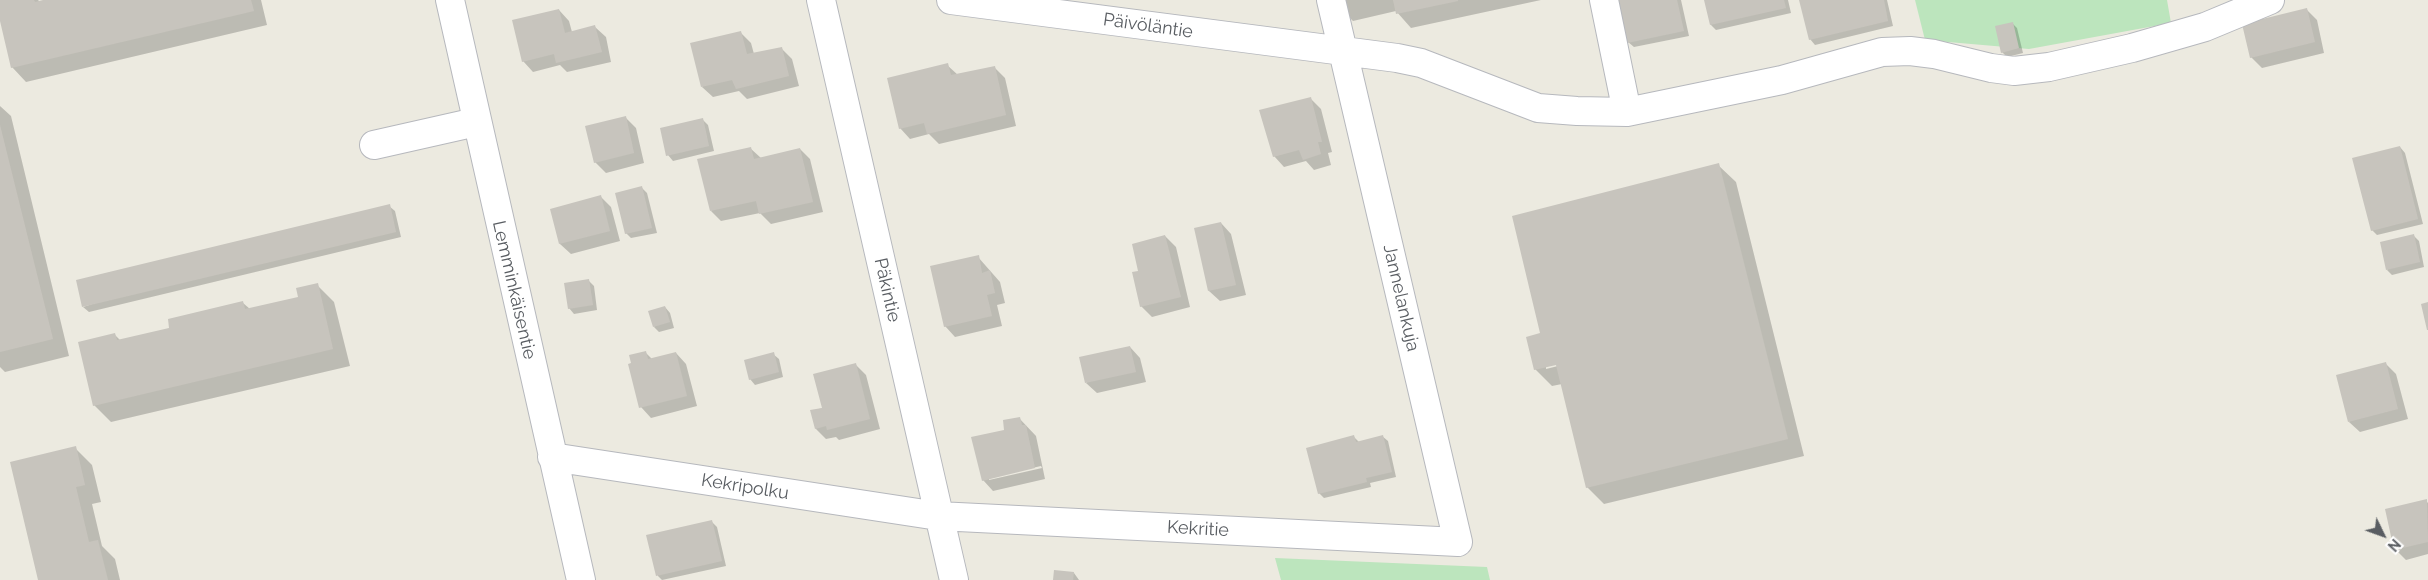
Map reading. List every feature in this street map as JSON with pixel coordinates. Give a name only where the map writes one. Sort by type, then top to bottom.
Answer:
[{"type":"street","name":"Lemminkäisentie","points":[[450,0],[476,122],[581,580]]},
{"type":"street","name":"Päkintie","points":[[821,0],[954,580]]},
{"type":"street","name":"Päivöläntie","points":[[951,0],[1421,63],[1538,108],[1627,112],[1782,80],[1882,52],[1910,51],[1934,54],[1991,68],[2014,71],[2049,67],[2132,48],[2205,28],[2270,0]]},
{"type":"street","name":"Jannelankuja","points":[[1331,0],[1458,542]]},
{"type":"street","points":[[1604,0],[1627,112]]},
{"type":"street","points":[[374,145],[476,122]]},
{"type":"street","name":"Kekripolku","points":[[552,457],[938,516]]},
{"type":"street","name":"Kekritie","points":[[938,516],[1458,542]]},
{"type":"green space","points":[[1915,0],[2167,0],[2171,23],[2029,49],[1925,40]]},
{"type":"green space","points":[[1275,558],[1487,567],[1490,580],[1281,580]]},
{"type":"building","points":[[0,0],[34,0],[35,2],[43,0],[251,0],[254,11],[11,68],[0,21]]},
{"type":"building","points":[[1393,0],[1458,0],[1458,1],[1396,14]]},
{"type":"building","points":[[1617,0],[1677,0],[1684,31],[1627,43]]},
{"type":"building","points":[[1704,0],[1784,0],[1786,8],[1710,25]]},
{"type":"building","points":[[1799,0],[1884,0],[1888,21],[1809,40]]},
{"type":"building","points":[[2307,8],[2315,42],[2250,58],[2242,24]]},
{"type":"building","points":[[559,9],[565,33],[595,25],[602,52],[556,63],[554,54],[522,62],[512,20]]},
{"type":"building","points":[[2013,22],[2019,48],[2001,53],[1995,26]]},
{"type":"building","points":[[741,31],[747,54],[782,47],[789,76],[736,89],[732,80],[701,87],[690,43]]},
{"type":"building","points":[[948,63],[951,75],[995,66],[1006,115],[927,134],[924,123],[899,129],[887,78]]},
{"type":"building","points":[[1311,97],[1322,142],[1318,142],[1321,154],[1303,160],[1299,150],[1273,157],[1259,110]]},
{"type":"building","points":[[626,116],[634,153],[594,163],[585,126]]},
{"type":"building","points":[[703,118],[709,146],[666,156],[660,128]]},
{"type":"building","points":[[0,125],[53,339],[0,352]]},
{"type":"building","points":[[2400,146],[2418,219],[2371,231],[2352,158]]},
{"type":"building","points":[[751,147],[754,159],[800,148],[813,202],[759,214],[756,201],[710,211],[697,159]]},
{"type":"building","points":[[1719,163],[1788,439],[1586,488],[1556,365],[1534,370],[1526,337],[1540,333],[1512,216]]},
{"type":"building","points":[[642,186],[652,228],[625,234],[615,193]]},
{"type":"building","points":[[601,195],[610,231],[559,244],[550,209]]},
{"type":"building","points":[[390,204],[396,232],[82,307],[76,280]]},
{"type":"building","points":[[1221,222],[1236,285],[1208,291],[1194,228]]},
{"type":"building","points":[[2414,234],[2420,262],[2386,270],[2380,242]]},
{"type":"building","points":[[1165,235],[1181,297],[1140,307],[1132,272],[1138,271],[1132,244]]},
{"type":"building","points":[[979,255],[982,273],[990,270],[995,293],[987,295],[992,316],[944,327],[930,266]]},
{"type":"building","points":[[589,279],[593,305],[568,309],[564,283]]},
{"type":"building","points":[[318,283],[333,349],[93,406],[78,342],[115,333],[117,340],[169,328],[168,319],[243,301],[245,309],[298,297],[296,288]]},
{"type":"building","points":[[2428,302],[2428,330],[2427,330],[2421,304]]},
{"type":"building","points":[[665,306],[670,322],[653,327],[648,311]]},
{"type":"building","points":[[1130,346],[1136,372],[1085,383],[1079,357]]},
{"type":"building","points":[[646,351],[648,359],[676,352],[687,396],[639,408],[628,364],[631,363],[629,355]]},
{"type":"building","points":[[774,352],[779,372],[749,380],[744,360]]},
{"type":"building","points":[[2386,362],[2398,409],[2348,422],[2336,375]]},
{"type":"building","points":[[856,363],[870,419],[827,430],[826,426],[815,429],[810,410],[822,408],[813,374]]},
{"type":"building","points":[[1020,417],[1022,425],[1026,425],[1035,468],[982,481],[971,437],[1004,430],[1003,420]]},
{"type":"building","points":[[1354,435],[1356,442],[1383,435],[1392,472],[1366,478],[1367,482],[1318,494],[1306,448]]},
{"type":"building","points":[[76,446],[85,485],[76,487],[89,542],[98,540],[108,580],[38,580],[10,462]]},
{"type":"building","points":[[2427,499],[2428,542],[2394,550],[2385,509]]},
{"type":"building","points":[[712,520],[722,561],[656,576],[646,535]]},
{"type":"building","points":[[1054,570],[1074,572],[1073,580],[1053,580]]}]
